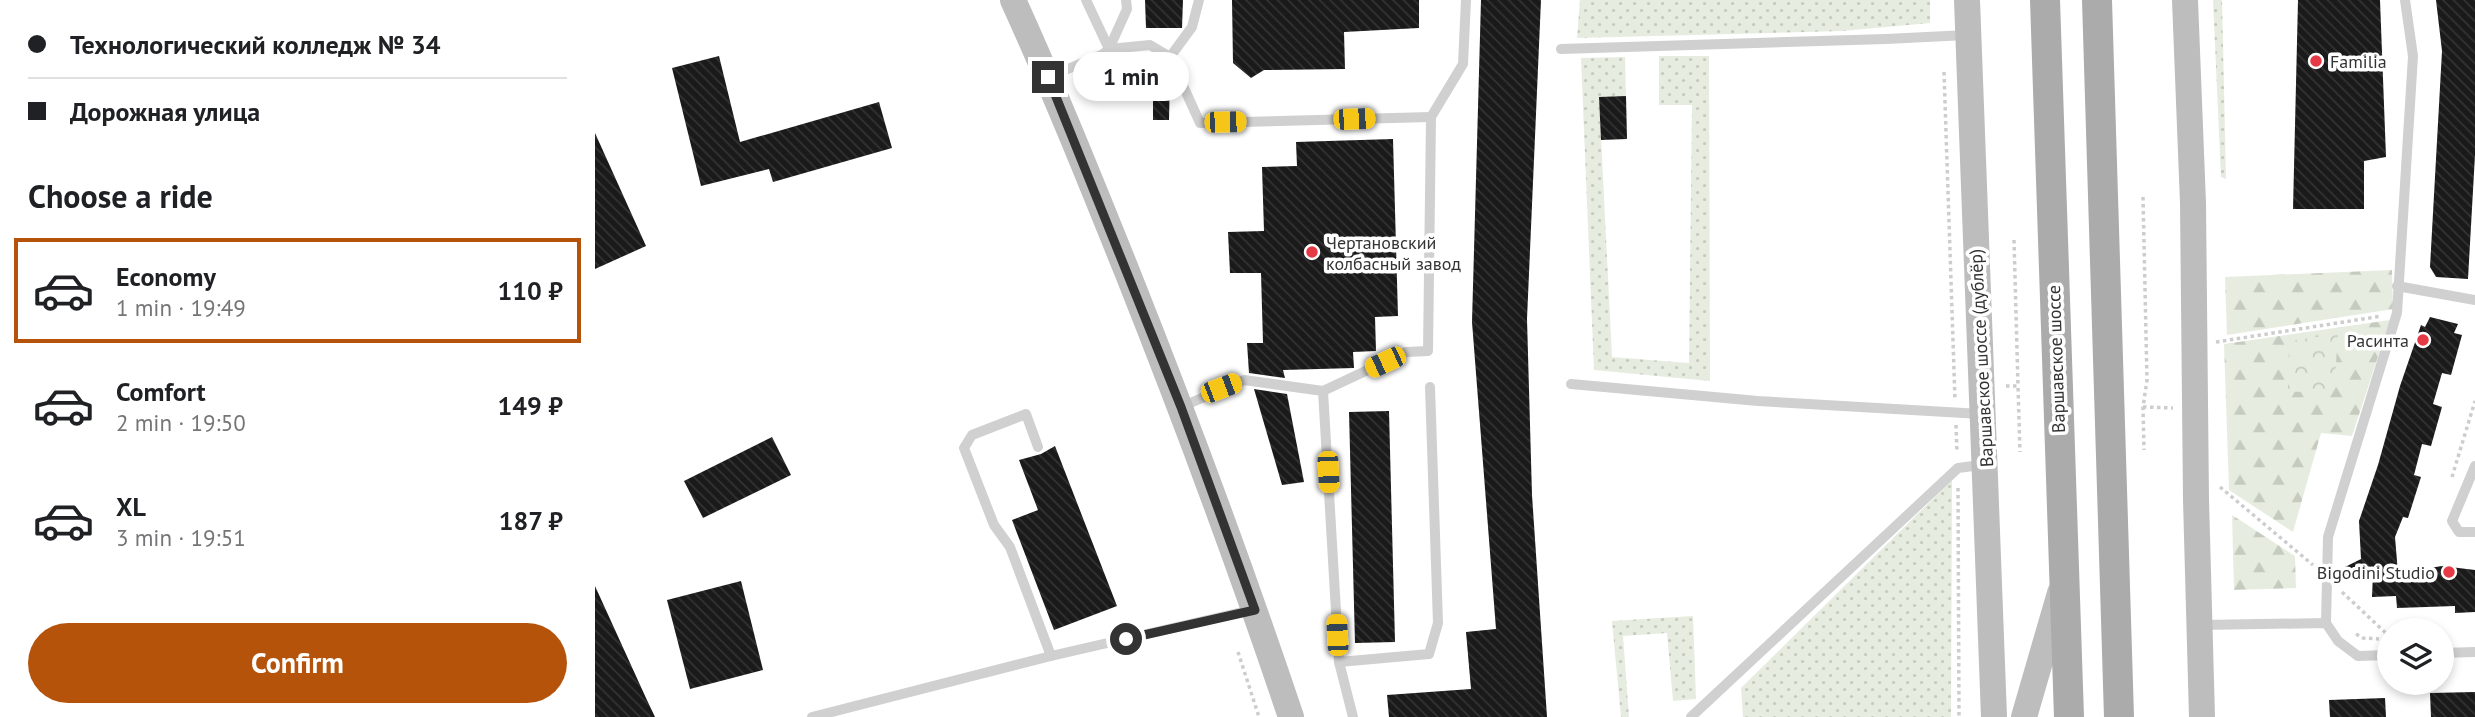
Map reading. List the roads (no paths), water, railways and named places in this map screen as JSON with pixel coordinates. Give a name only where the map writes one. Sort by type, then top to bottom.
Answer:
[{"type":"main road","points":[[1013,0],[1048,77],[1181,407],[1291,717]]},
{"type":"main road","name":"Варшавское шоссе (дублёр)","points":[[1967,0],[1956,36],[1968,414],[1985,464],[1994,717]]},
{"type":"main road","name":"Варшавское шоссе","points":[[2045,0],[2069,717]]},
{"type":"main road","points":[[2097,0],[2119,717]]},
{"type":"main road","points":[[2185,0],[2193,203],[2196,500],[2202,717]]},
{"type":"main road","points":[[2024,717],[2064,581]]},
{"type":"lane","points":[[1086,0],[1109,49]]},
{"type":"lane","points":[[1048,77],[1109,49],[1127,9],[1126,0]]},
{"type":"lane","points":[[1170,57],[1192,27],[1199,0]]},
{"type":"lane","points":[[1181,407],[1244,380],[1323,391],[1406,352],[1428,351],[1431,117],[1463,64],[1466,0]]},
{"type":"lane","points":[[2377,655],[2358,656],[2338,641],[2326,622],[2328,537],[2397,313],[2413,56],[2405,0]]},
{"type":"lane","points":[[1561,49],[1956,36]]},
{"type":"lane","points":[[1109,49],[1150,45],[1170,57],[1200,123],[1431,117]]},
{"type":"lane","points":[[2397,286],[2475,300]]},
{"type":"lane","points":[[1571,384],[1758,401],[1968,414]]},
{"type":"lane","points":[[1339,662],[1429,654],[1438,623],[1430,387]]},
{"type":"lane","points":[[1323,391],[1339,662],[1353,717]]},
{"type":"lane","points":[[1038,447],[1025,414],[972,435],[964,448],[994,525],[1010,547],[1051,656]]},
{"type":"lane","points":[[1691,717],[1958,468],[1985,464]]},
{"type":"lane","points":[[2475,466],[2452,521],[2459,531],[2475,531]]},
{"type":"lane","points":[[812,717],[1051,656],[1255,610]]},
{"type":"lane","points":[[2201,625],[2326,622]]},
{"type":"lane","points":[[2454,653],[2475,652]]},
{"type":"place","name":"Familia","points":[[2316,61]]},
{"type":"place","name":"Чертановский колбасный завод","points":[[1312,252]]},
{"type":"place","name":"Расинта","points":[[2423,340]]},
{"type":"place","name":"Bigodini Studio","points":[[2449,572]]}]
